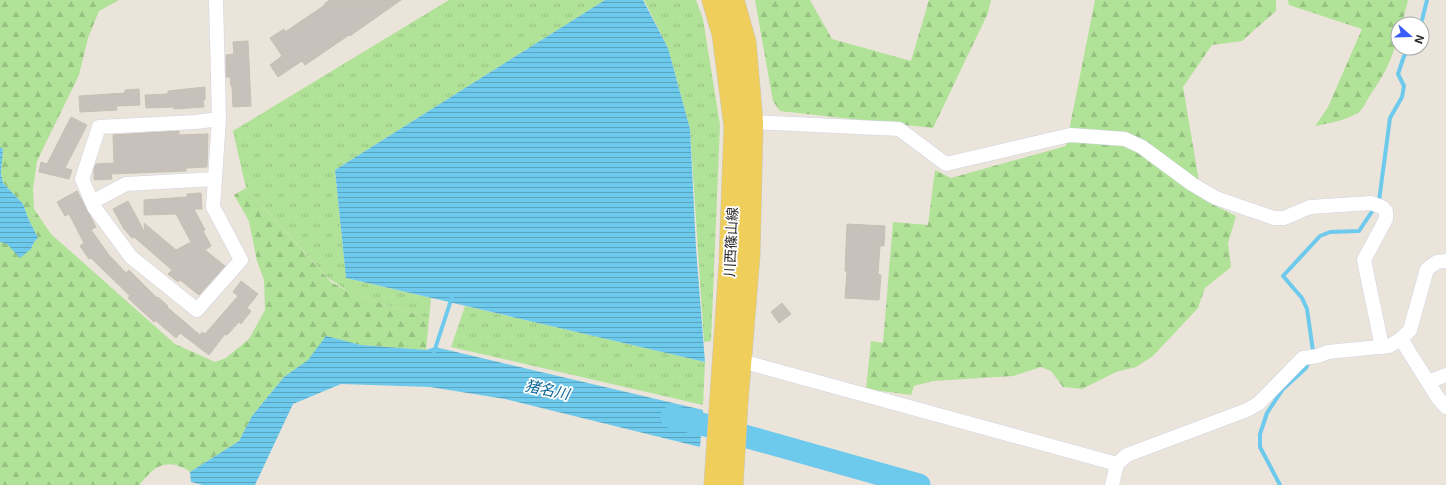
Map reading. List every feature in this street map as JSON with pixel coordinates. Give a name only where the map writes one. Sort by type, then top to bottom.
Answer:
[{"type":"main road","name":"川西篠山線","points":[[713,0],[723,34],[735,126],[730,262],[729,400],[724,481]]},
{"type":"main road","name":"川西篠山線","points":[[729,400],[741,360],[749,255],[752,122],[745,42],[733,0]]},
{"type":"street","points":[[216,0],[220,119],[213,207],[241,260],[197,310],[131,257],[94,207],[82,179],[99,127],[196,122],[220,119]]},
{"type":"street","points":[[752,122],[899,129],[946,164],[1070,136],[1125,139],[1142,147],[1192,184],[1216,198],[1274,218],[1284,218],[1310,207],[1376,205],[1386,211],[1386,219],[1364,260],[1382,347]]},
{"type":"street","points":[[92,202],[126,184],[215,179]]},
{"type":"street","points":[[1112,485],[1117,464],[1127,455],[1247,410],[1259,402],[1302,358],[1318,356],[1328,352],[1389,346],[1401,339],[1410,330],[1427,269],[1437,262],[1446,262]]},
{"type":"street","points":[[1401,339],[1438,398],[1446,408]]},
{"type":"street","points":[[741,360],[1117,464]]},
{"type":"street","points":[[1428,382],[1446,375]]},
{"type":"green space","points":[[0,0],[119,0],[99,11],[88,38],[79,75],[37,161],[33,189],[34,209],[51,234],[175,344],[215,362],[226,358],[249,339],[265,310],[264,280],[257,261],[249,221],[234,195],[246,188],[331,282],[351,293],[429,319],[426,350],[361,345],[326,337],[309,360],[284,377],[252,416],[239,441],[190,472],[176,465],[170,464],[159,466],[139,485],[0,485],[0,242],[31,249],[34,242],[38,238],[23,204],[3,183],[1,173],[3,149],[0,147]]},
{"type":"green space","points":[[449,0],[605,0],[335,170],[346,278],[431,298],[429,319],[351,293],[328,278],[246,188],[233,131]]},
{"type":"green space","points":[[644,0],[696,0],[703,19],[720,125],[711,341],[704,342],[690,129],[668,48]]},
{"type":"green space","points":[[755,0],[810,0],[832,39],[911,61],[929,0],[991,0],[988,13],[933,128],[780,111],[773,101]]},
{"type":"green space","points":[[1095,0],[1276,0],[1276,11],[1242,41],[1212,45],[1183,87],[1202,199],[1236,216],[1228,243],[1231,267],[1205,288],[1198,308],[1153,356],[1136,367],[1116,372],[1082,389],[1063,387],[1051,371],[1041,367],[1013,376],[933,381],[914,386],[911,395],[866,389],[871,341],[883,343],[893,222],[928,225],[935,170],[951,178],[1066,146]]},
{"type":"green space","points":[[1288,0],[1408,0],[1404,16],[1390,16],[1390,56],[1392,56],[1389,63],[1363,107],[1359,112],[1349,118],[1315,126],[1328,107],[1362,29],[1289,5]]},
{"type":"green space","points":[[465,306],[705,362],[703,405],[451,347]]},
{"type":"water","points":[[605,0],[643,0],[668,48],[690,129],[696,248],[705,362],[346,278],[335,170]]},
{"type":"water","points":[[0,147],[3,149],[1,173],[3,183],[23,204],[38,238],[34,242],[31,249],[20,258],[7,244],[0,242]]},
{"type":"water","points":[[326,336],[361,345],[426,350],[435,347],[703,410],[700,447],[505,399],[430,387],[341,384],[293,404],[255,485],[203,485],[191,482],[190,472],[239,441],[252,416],[284,377],[308,360]]},
{"type":"building","points":[[330,0],[401,0],[350,36],[349,35],[305,65],[302,61],[278,77],[270,65],[282,56],[270,38],[284,29],[285,32]]},
{"type":"building","points":[[248,41],[251,106],[233,107],[230,77],[226,77],[226,55],[234,54],[233,42]]},
{"type":"building","points":[[205,87],[205,100],[203,100],[204,107],[174,109],[174,107],[146,108],[145,95],[168,94],[168,91]]},
{"type":"building","points":[[139,89],[140,105],[116,106],[117,110],[80,112],[79,96],[125,93],[125,90]]},
{"type":"building","points":[[71,117],[87,125],[65,168],[72,170],[69,179],[39,172],[41,162],[47,164]]},
{"type":"building","points":[[179,131],[179,135],[208,134],[207,167],[186,168],[186,171],[111,174],[112,179],[94,180],[94,169],[96,164],[114,163],[113,135]]},
{"type":"building","points":[[77,191],[96,227],[91,230],[109,255],[126,273],[129,270],[157,298],[158,297],[168,306],[167,307],[200,335],[202,332],[205,334],[238,296],[233,292],[241,281],[258,294],[247,308],[251,311],[241,324],[239,322],[227,335],[225,334],[209,355],[180,333],[176,338],[155,320],[154,322],[128,298],[130,296],[91,258],[89,259],[80,246],[84,243],[69,214],[65,216],[57,202]]},
{"type":"building","points":[[201,193],[202,209],[194,209],[205,230],[203,231],[211,246],[205,250],[225,266],[199,295],[180,280],[178,282],[168,274],[172,270],[134,237],[132,238],[124,229],[113,209],[128,201],[145,233],[144,223],[176,250],[191,242],[176,214],[144,215],[144,200],[187,197],[187,194]]},
{"type":"building","points":[[847,224],[885,226],[884,246],[880,246],[878,274],[881,275],[879,300],[845,298],[847,271],[845,271]]},
{"type":"building","points":[[782,303],[791,314],[779,323],[771,312]]},
{"type":"waterway","points":[[1423,16],[1427,0]]},
{"type":"waterway","points":[[1311,355],[1313,351],[1307,309],[1302,298],[1283,276],[1320,236],[1330,232],[1359,231],[1379,201],[1390,118],[1402,97],[1404,86],[1398,74],[1404,56]]},
{"type":"waterway","points":[[434,352],[452,297]]},
{"type":"waterway","points":[[1280,485],[1260,447],[1260,434],[1267,413],[1283,389],[1306,368],[1309,361]]},
{"type":"waterway","name":"猪名川","points":[[672,417],[919,485]]}]
